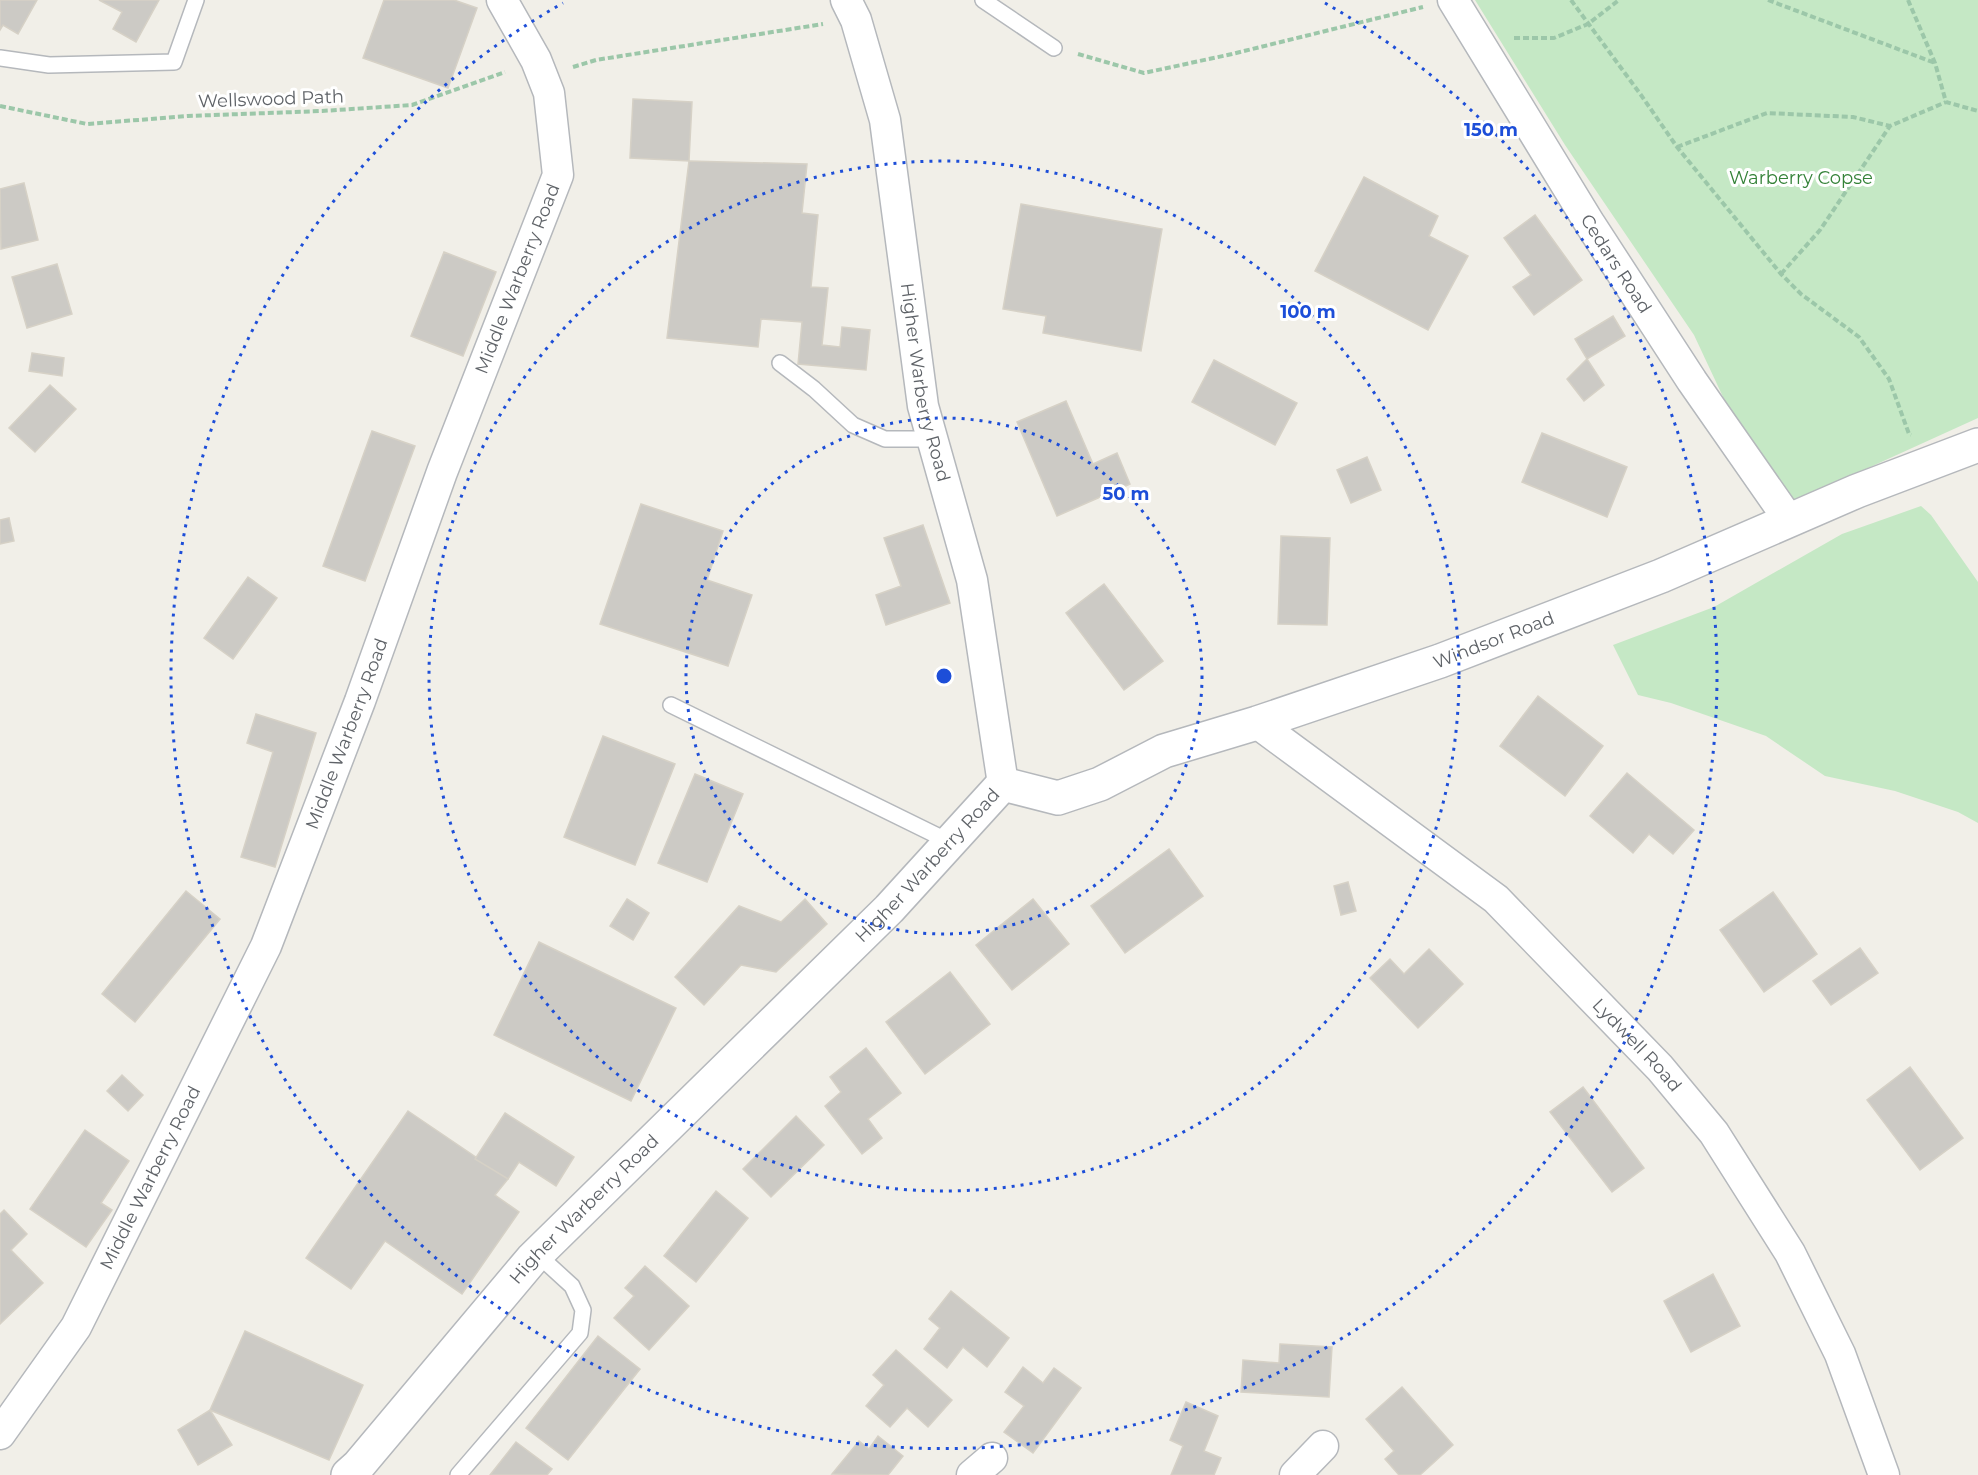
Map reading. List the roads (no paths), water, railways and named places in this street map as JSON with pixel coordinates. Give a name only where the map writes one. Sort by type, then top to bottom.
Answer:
[{"type":"street","name":"Middle Warberry Road","points":[[0,1434],[76,1327],[266,946],[360,701],[442,472],[558,175],[549,93],[540,68],[502,0]]},
{"type":"street","name":"Cedars Road","points":[[1441,3],[1477,38],[1596,234],[1692,381],[1789,520]]},
{"type":"street","name":"Higher Warberry Road","points":[[358,1472],[537,1254],[889,909],[1003,784],[972,580],[923,405],[885,120],[851,10]]},
{"type":"street","name":"Windsor Road","points":[[1003,784],[1058,798],[1100,784],[1164,751],[1257,723],[1440,661],[1661,576],[1857,491],[1976,451]]},
{"type":"street","name":"Lydwell Road","points":[[1257,723],[1496,899],[1659,1068],[1694,1109],[1714,1133],[1790,1253],[1840,1354],[1884,1475]]},
{"type":"street","points":[[1295,1475],[1323,1446]]},
{"type":"lane","points":[[0,58],[49,65],[174,62],[196,0]]},
{"type":"lane","points":[[983,0],[1054,48]]},
{"type":"lane","points":[[780,363],[814,388],[853,425],[885,439],[933,439]]},
{"type":"lane","points":[[671,705],[950,842]]},
{"type":"lane","points":[[458,1475],[580,1334],[583,1310],[572,1286],[537,1254]]},
{"type":"park label","name":"Warberry Copse","points":[[1801,178]]}]
